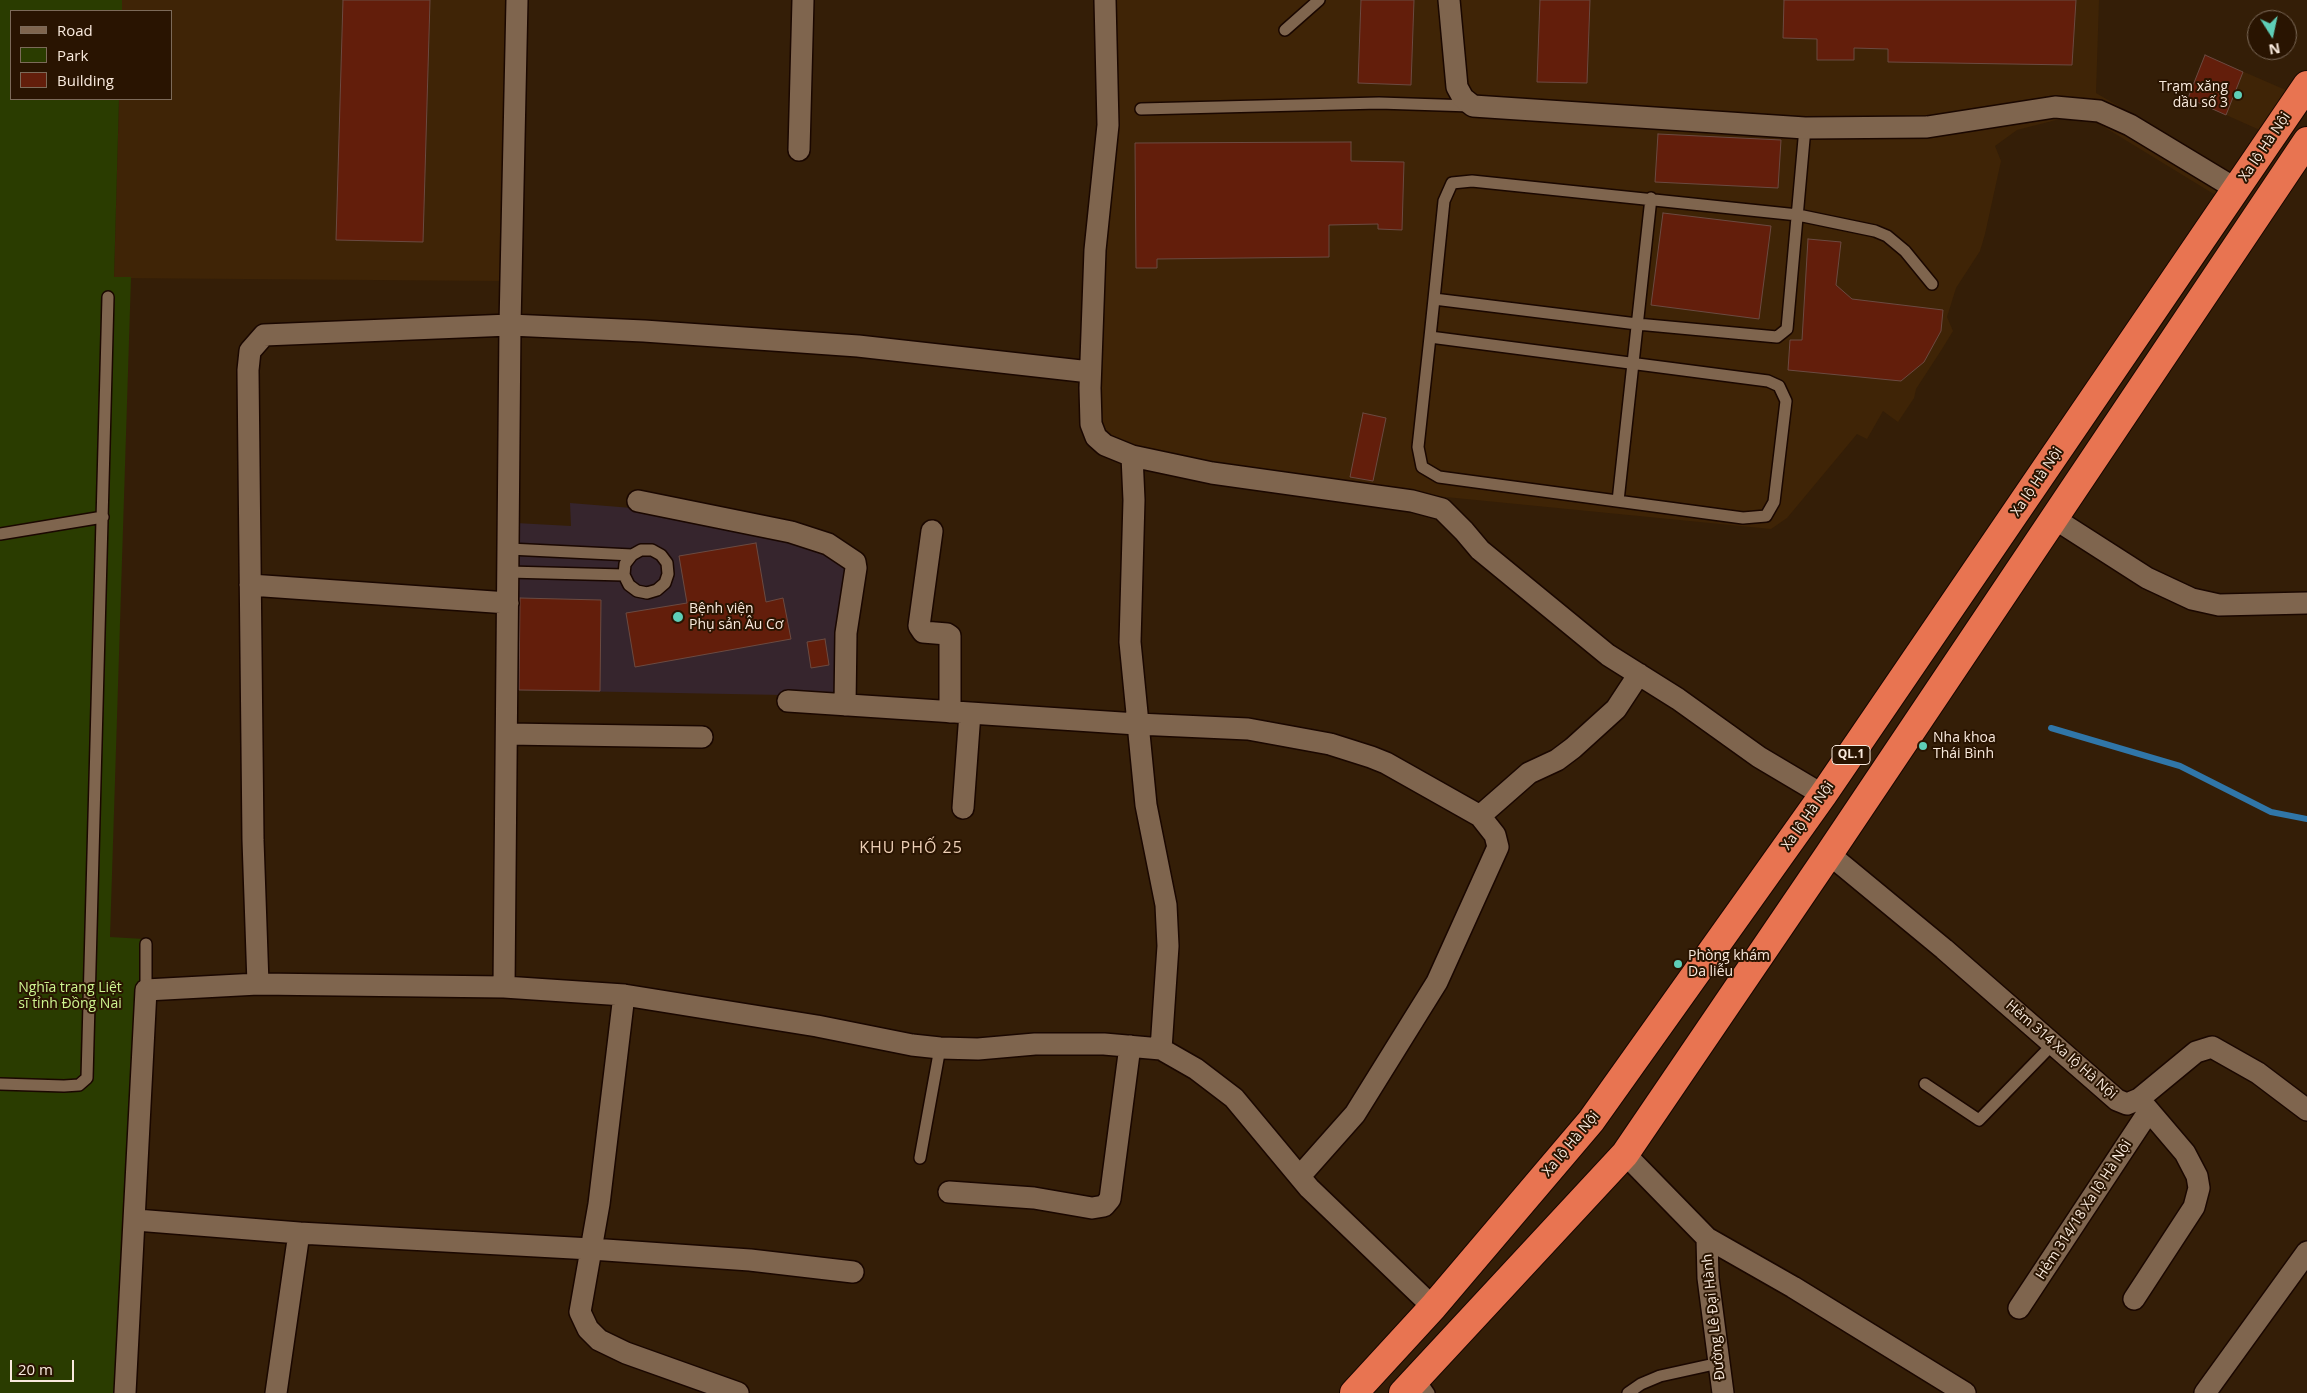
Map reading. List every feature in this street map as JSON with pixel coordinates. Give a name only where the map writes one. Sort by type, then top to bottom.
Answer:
[{"type":"highway","name":"Xa lộ Hà Nội","points":[[1354,1393],[1433,1307],[1592,1121],[1823,795],[2307,85]]},
{"type":"highway","name":"QL.1","points":[[1417,1388],[1624,1154],[2055,519],[2307,141]]},
{"type":"street","points":[[504,987],[510,325],[517,0]]},
{"type":"street","points":[[799,150],[803,0]]},
{"type":"street","points":[[1106,0],[1108,124],[1095,250],[1090,372],[1091,424],[1096,436],[1105,445],[1132,456],[1212,473],[1412,501],[1442,509],[1480,550],[1608,656],[1678,699],[1759,757],[1823,795]]},
{"type":"street","points":[[1449,0],[1457,87],[1463,98],[1472,106],[1805,128],[1927,127],[2055,106],[2099,111],[2130,125],[2236,189]]},
{"type":"street","points":[[258,984],[253,840],[248,370],[250,351],[264,335],[510,325],[858,346],[1090,372]]},
{"type":"street","points":[[1132,456],[1134,500],[1130,642],[1146,805],[1166,905],[1168,946],[1161,1049]]},
{"type":"street","points":[[638,501],[791,532],[828,544],[856,562],[846,633],[845,704]]},
{"type":"street","points":[[2055,519],[2147,578],[2192,599],[2218,605],[2307,603]]},
{"type":"street","points":[[932,531],[919,626],[923,632],[947,634],[950,636],[960,712],[963,808]]},
{"type":"street","points":[[250,585],[508,603]]},
{"type":"street","points":[[1480,816],[1529,773],[1557,760],[1573,748],[1616,709],[1639,674]]},
{"type":"street","points":[[788,701],[1137,724],[1248,729],[1330,744],[1386,763],[1480,816],[1495,835],[1498,848],[1437,982],[1355,1114],[1300,1176]]},
{"type":"street","points":[[507,734],[702,737]]},
{"type":"street","name":"Hẻm 314 Xa lộ Hà Nội","points":[[1829,854],[1944,949],[2117,1100],[2127,1104],[2144,1105]]},
{"type":"street","points":[[125,1393],[136,1220],[146,990],[258,984],[504,987],[624,995],[781,1020],[912,1045],[940,1048],[978,1049],[1055,1044],[1130,1046],[1161,1049],[1196,1069],[1234,1098],[1309,1188],[1433,1307]]},
{"type":"street","points":[[624,995],[598,1204],[580,1312],[588,1329],[599,1340],[626,1353],[738,1393]]},
{"type":"street","points":[[949,1192],[1034,1198],[1092,1208],[1104,1206],[1110,1199],[1130,1046]]},
{"type":"street","points":[[2134,1299],[2194,1207],[2199,1188],[2197,1176],[2185,1153],[2144,1105],[2196,1052],[2212,1047],[2258,1073],[2307,1110]]},
{"type":"street","name":"Hẻm 314/18 Xa lộ Hà Nội","points":[[2019,1308],[2144,1105]]},
{"type":"street","name":"Đường Lê Đại Hành","points":[[1624,1154],[1707,1238],[1708,1278],[1723,1393]]},
{"type":"street","points":[[136,1220],[299,1233],[750,1260],[853,1272]]},
{"type":"street","points":[[276,1393],[299,1233]]},
{"type":"street","points":[[1707,1238],[1786,1283],[1965,1393]]},
{"type":"street","points":[[2205,1393],[2307,1252]]},
{"type":"lane","points":[[1285,30],[1319,0]]},
{"type":"lane","points":[[1141,109],[1379,103],[1472,106]]},
{"type":"lane","points":[[1434,300],[1637,324],[1777,337],[1787,329],[1805,128]]},
{"type":"lane","points":[[1430,337],[1768,380],[1779,386],[1786,401],[1774,502],[1766,516],[1743,518],[1439,476],[1422,467],[1418,447],[1444,201],[1452,183],[1472,180],[1798,214],[1875,230],[1887,236],[1905,251],[1932,284]]},
{"type":"lane","points":[[1618,501],[1651,198]]},
{"type":"lane","points":[[0,1084],[78,1085],[87,1078],[108,297]]},
{"type":"lane","points":[[0,534],[103,516]]},
{"type":"lane","points":[[509,549],[632,555]]},
{"type":"lane","points":[[641,550],[652,550],[661,555],[667,563],[668,574],[665,583],[652,592],[637,592],[628,585],[624,576],[625,564],[632,555],[641,550]]},
{"type":"lane","points":[[508,572],[624,576]]},
{"type":"lane","points":[[146,944],[146,990]]},
{"type":"lane","points":[[1925,1084],[1979,1120],[2052,1044]]},
{"type":"lane","points":[[920,1158],[940,1048]]},
{"type":"lane","points":[[1628,1393],[1641,1384],[1660,1376],[1719,1363]]},
{"type":"shaded area","points":[[122,0],[510,0],[503,281],[114,278],[119,100],[172,100],[172,10],[122,10]]},
{"type":"shaded area","points":[[1113,0],[2099,0],[2096,93],[2233,173],[2217,196],[2091,119],[2056,120],[2017,130],[1995,146],[2001,161],[1980,251],[1956,288],[1947,317],[1953,331],[1916,389],[1914,398],[1898,422],[1883,411],[1867,439],[1857,434],[1787,518],[1771,529],[1415,494],[1218,466],[1135,449],[1102,433],[1098,374]]},
{"type":"shaded area","name":"Trạm xăng dầu số 3","points":[[2205,55],[2288,91],[2262,131],[2188,98]]},
{"type":"shaded area","name":"Bệnh viện Phụ sản Âu Cơ","points":[[570,503],[632,508],[716,524],[826,551],[849,567],[837,696],[515,690],[516,523],[571,526]]},
{"type":"green space","name":"Nghĩa trang Liệt sĩ tỉnh Đồng Nai","points":[[0,0],[122,0],[122,10],[10,10],[10,100],[119,100],[114,277],[131,277],[110,937],[144,939],[118,1393],[0,1393]]},
{"type":"building","points":[[343,0],[430,0],[423,242],[336,240]]},
{"type":"building","points":[[1361,0],[1414,0],[1411,85],[1358,83]]},
{"type":"building","points":[[1540,0],[1590,0],[1587,83],[1537,82]]},
{"type":"building","points":[[1784,0],[2076,0],[2072,65],[1888,62],[1888,49],[1854,48],[1854,60],[1817,60],[1817,39],[1783,38]]},
{"type":"building","points":[[2205,55],[2243,72],[2226,115],[2188,98]]},
{"type":"building","points":[[1658,134],[1781,140],[1778,188],[1655,182]]},
{"type":"building","points":[[1351,142],[1351,161],[1404,162],[1402,230],[1378,229],[1378,224],[1329,225],[1329,257],[1157,259],[1157,268],[1136,268],[1135,143]]},
{"type":"building","points":[[1663,213],[1771,226],[1759,319],[1651,305]]},
{"type":"building","points":[[1808,239],[1841,242],[1836,285],[1852,299],[1943,310],[1941,331],[1924,362],[1901,381],[1788,370],[1790,340],[1802,340]]},
{"type":"building","points":[[1363,413],[1386,418],[1373,481],[1350,477]]},
{"type":"building","points":[[756,543],[766,602],[783,598],[791,639],[635,667],[626,613],[687,603],[679,556]]},
{"type":"building","points":[[520,598],[601,600],[600,691],[519,690]]},
{"type":"building","points":[[825,639],[829,665],[811,668],[807,642]]},
{"type":"waterway","points":[[2051,728],[2180,766],[2271,812],[2307,819]]},
{"type":"place","name":"Trạm xăng dầu số 3","points":[[2238,95]]},
{"type":"place","name":"Bệnh viện Phụ sản Âu Cơ","points":[[678,617]]},
{"type":"place","name":"Nha khoa Thái Bình","points":[[1923,746]]},
{"type":"place","name":"Phòng khám Da liễu","points":[[1678,964]]},
{"type":"district","name":"KHU PHỐ 25","points":[[911,848]]}]
